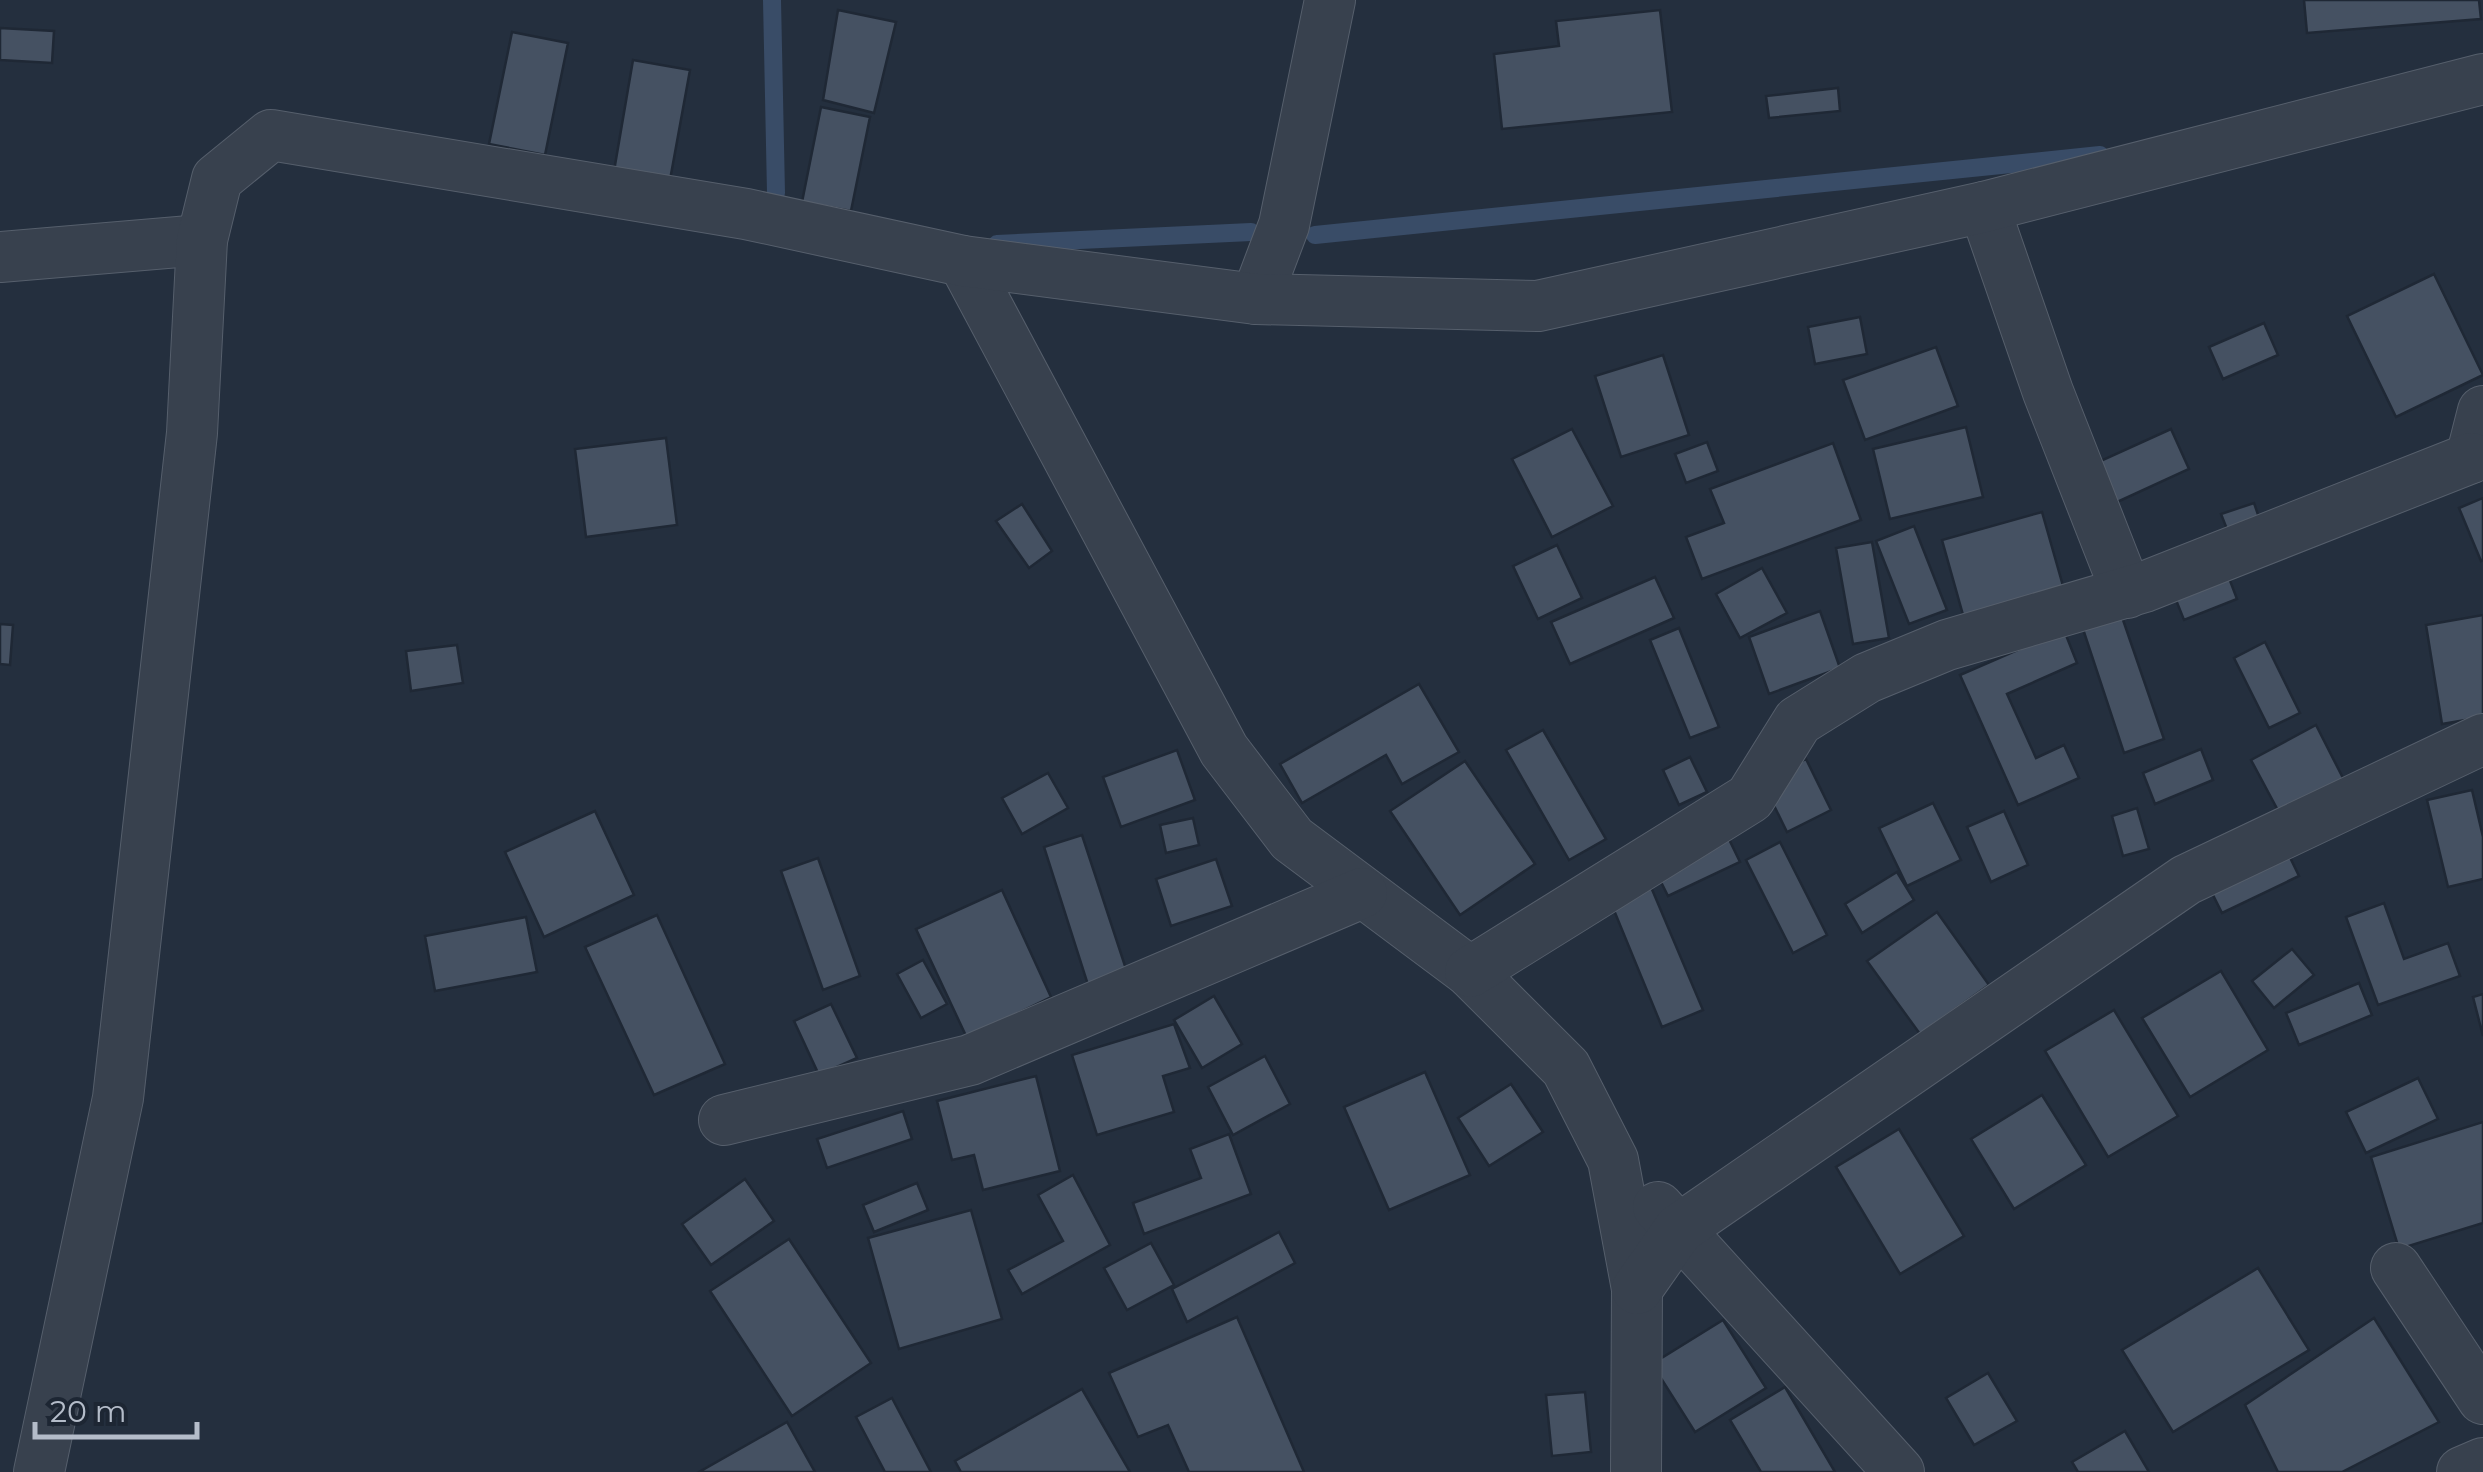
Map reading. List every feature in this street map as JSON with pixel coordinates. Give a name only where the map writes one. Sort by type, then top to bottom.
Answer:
[{"type":"street","points":[[1256,299],[1284,226],[1330,0]]},
{"type":"street","points":[[40,1472],[118,1098],[192,433],[202,240],[217,179],[271,135],[746,214],[963,262],[1256,299],[1538,306],[1984,206],[2483,79]]},
{"type":"street","points":[[1984,206],[2048,392],[2127,593]]},
{"type":"street","points":[[0,257],[202,240]]},
{"type":"street","points":[[963,262],[1224,750],[1292,839],[1470,972],[1566,1068],[1614,1160],[1899,1472]]},
{"type":"street","points":[[1470,972],[1750,798],[1798,721],[1867,678],[1947,646],[2127,593],[2479,447]]},
{"type":"street","points":[[1637,1289],[1679,1229],[2186,880],[2483,738]]},
{"type":"street","points":[[724,1120],[970,1060],[1362,893]]},
{"type":"street","points":[[1614,1160],[1637,1289],[1636,1472]]},
{"type":"street","points":[[2396,1268],[2483,1399]]},
{"type":"street","points":[[2462,1472],[2483,1463]]},
{"type":"building","points":[[2304,0],[2479,0],[2481,19],[2307,33]]},
{"type":"building","points":[[838,10],[896,22],[874,113],[823,100]]},
{"type":"building","points":[[1660,10],[1672,112],[1502,129],[1494,54],[1559,46],[1556,21]]},
{"type":"building","points":[[0,28],[54,31],[52,63],[0,60]]},
{"type":"building","points":[[512,32],[568,43],[545,155],[489,144]]},
{"type":"building","points":[[633,60],[690,70],[670,180],[614,171]]},
{"type":"building","points":[[1838,88],[1840,111],[1769,118],[1766,96]]},
{"type":"building","points":[[821,107],[870,117],[851,211],[802,202]]},
{"type":"building","points":[[2434,274],[2483,375],[2396,417],[2347,316]]},
{"type":"building","points":[[1860,317],[1867,354],[1815,364],[1808,327]]},
{"type":"building","points":[[2264,323],[2278,355],[2223,379],[2209,347]]},
{"type":"building","points":[[1936,347],[1958,406],[1865,440],[1843,380]]},
{"type":"building","points":[[1663,355],[1689,435],[1621,457],[1595,376]]},
{"type":"building","points":[[1966,427],[1983,497],[1890,519],[1873,449]]},
{"type":"building","points":[[1572,429],[1613,506],[1552,537],[1512,459]]},
{"type":"building","points":[[2171,429],[2189,469],[2115,503],[2096,463]]},
{"type":"building","points":[[666,438],[677,525],[586,537],[575,449]]},
{"type":"building","points":[[1707,442],[1718,471],[1686,483],[1675,454]]},
{"type":"building","points":[[1833,443],[1861,520],[1702,579],[1686,537],[1724,523],[1710,489]]},
{"type":"building","points":[[2483,498],[2483,560],[2481,561],[2459,508]]},
{"type":"building","points":[[2254,503],[2265,535],[2234,547],[2221,514]]},
{"type":"building","points":[[1022,504],[1052,551],[1029,568],[996,521]]},
{"type":"building","points":[[2042,512],[2065,593],[1965,622],[1942,540]]},
{"type":"building","points":[[1914,526],[1947,610],[1909,624],[1876,541]]},
{"type":"building","points":[[1872,542],[1889,638],[1853,644],[1836,548]]},
{"type":"building","points":[[1557,545],[1582,598],[1538,619],[1513,566]]},
{"type":"building","points":[[1762,568],[1787,613],[1740,638],[1716,594]]},
{"type":"building","points":[[2226,570],[2237,599],[2184,620],[2172,590]]},
{"type":"building","points":[[1655,577],[1674,618],[1570,664],[1551,622]]},
{"type":"building","points":[[1820,611],[1840,668],[1769,694],[1749,637]]},
{"type":"building","points":[[2121,614],[2164,739],[2124,753],[2082,626]]},
{"type":"building","points":[[2483,615],[2483,717],[2442,724],[2426,625]]},
{"type":"building","points":[[0,624],[13,625],[10,665],[0,664]]},
{"type":"building","points":[[1679,628],[1719,727],[1690,738],[1650,640]]},
{"type":"building","points":[[2064,630],[2077,663],[2007,694],[2036,758],[2064,745],[2079,778],[2018,805],[1960,675]]},
{"type":"building","points":[[2265,642],[2300,713],[2269,728],[2234,658]]},
{"type":"building","points":[[457,645],[463,683],[411,691],[406,651]]},
{"type":"building","points":[[1419,684],[1459,752],[1402,784],[1386,755],[1302,803],[1280,764]]},
{"type":"building","points":[[2316,725],[2345,782],[2281,816],[2251,760]]},
{"type":"building","points":[[1543,730],[1606,839],[1569,860],[1506,750]]},
{"type":"building","points":[[2201,749],[2213,780],[2155,804],[2143,773]]},
{"type":"building","points":[[1177,750],[1195,800],[1121,827],[1103,777]]},
{"type":"building","points":[[1690,757],[1707,792],[1679,805],[1663,770]]},
{"type":"building","points":[[1806,759],[1831,810],[1787,832],[1762,781]]},
{"type":"building","points":[[1465,761],[1535,864],[1460,915],[1390,811]]},
{"type":"building","points":[[1048,773],[1068,808],[1022,834],[1002,798]]},
{"type":"building","points":[[2472,790],[2483,837],[2483,879],[2448,887],[2427,800]]},
{"type":"building","points":[[1933,803],[1961,860],[1907,886],[1879,828]]},
{"type":"building","points":[[2137,808],[2149,849],[2123,856],[2112,816]]},
{"type":"building","points":[[595,811],[634,895],[544,937],[505,852]]},
{"type":"building","points":[[2004,811],[2028,865],[1991,882],[1967,827]]},
{"type":"building","points":[[1193,818],[1199,845],[1166,853],[1160,825]]},
{"type":"building","points":[[1725,831],[1740,862],[1668,896],[1653,866]]},
{"type":"building","points":[[1082,835],[1127,972],[1088,985],[1044,847]]},
{"type":"building","points":[[1780,842],[1827,935],[1793,953],[1746,860]]},
{"type":"building","points":[[2284,845],[2299,876],[2222,913],[2206,881]]},
{"type":"building","points":[[818,858],[860,976],[823,990],[781,871]]},
{"type":"building","points":[[1216,859],[1232,906],[1171,926],[1156,879]]},
{"type":"building","points":[[1897,872],[1914,900],[1862,933],[1845,904]]},
{"type":"building","points":[[1651,887],[1703,1010],[1662,1027],[1611,903]]},
{"type":"building","points":[[1002,890],[1051,997],[967,1038],[916,929]]},
{"type":"building","points":[[2384,903],[2404,959],[2448,943],[2460,976],[2378,1005],[2346,917]]},
{"type":"building","points":[[1937,912],[1989,985],[1920,1034],[1867,961]]},
{"type":"building","points":[[657,915],[725,1064],[654,1095],[585,947]]},
{"type":"building","points":[[526,917],[537,972],[435,991],[425,936]]},
{"type":"building","points":[[2292,949],[2314,975],[2274,1008],[2252,981]]},
{"type":"building","points":[[923,960],[947,1004],[921,1018],[897,974]]},
{"type":"building","points":[[2221,971],[2268,1050],[2190,1097],[2142,1018]]},
{"type":"building","points":[[2359,983],[2372,1015],[2299,1045],[2286,1013]]},
{"type":"building","points":[[2483,994],[2483,1036],[2473,997]]},
{"type":"building","points":[[1214,996],[1242,1044],[1202,1068],[1174,1020]]},
{"type":"building","points":[[831,1004],[857,1058],[819,1075],[794,1021]]},
{"type":"building","points":[[2114,1010],[2178,1116],[2108,1157],[2045,1051]]},
{"type":"building","points":[[1174,1024],[1190,1068],[1163,1076],[1174,1112],[1097,1135],[1072,1055]]},
{"type":"building","points":[[1265,1056],[1290,1104],[1233,1135],[1208,1087]]},
{"type":"building","points":[[1425,1072],[1470,1175],[1389,1210],[1344,1107]]},
{"type":"building","points":[[1036,1076],[1060,1171],[983,1190],[974,1155],[952,1160],[937,1101]]},
{"type":"building","points":[[2418,1078],[2438,1119],[2366,1153],[2346,1112]]},
{"type":"building","points":[[1511,1084],[1543,1132],[1489,1166],[1458,1118]]},
{"type":"building","points":[[2042,1095],[2086,1165],[2014,1209],[1971,1139]]},
{"type":"building","points":[[903,1111],[912,1139],[827,1168],[817,1139]]},
{"type":"building","points":[[2483,1122],[2483,1223],[2399,1249],[2371,1157]]},
{"type":"building","points":[[1899,1129],[1964,1236],[1900,1274],[1836,1167]]},
{"type":"building","points":[[1229,1134],[1251,1194],[1144,1234],[1133,1203],[1201,1178],[1190,1149]]},
{"type":"building","points":[[1073,1175],[1110,1245],[1022,1294],[1008,1270],[1063,1241],[1038,1195]]},
{"type":"building","points":[[745,1179],[774,1221],[711,1265],[682,1224]]},
{"type":"building","points":[[917,1183],[928,1210],[874,1232],[863,1205]]},
{"type":"building","points":[[971,1210],[1002,1319],[899,1349],[868,1238]]},
{"type":"building","points":[[1279,1232],[1295,1263],[1187,1322],[1172,1289]]},
{"type":"building","points":[[789,1239],[871,1363],[792,1416],[710,1291]]},
{"type":"building","points":[[1151,1243],[1174,1285],[1127,1310],[1104,1268]]},
{"type":"building","points":[[2258,1268],[2309,1350],[2173,1432],[2122,1350]]},
{"type":"building","points":[[1237,1317],[1304,1472],[1189,1472],[1168,1425],[1138,1437],[1109,1373]]},
{"type":"building","points":[[2374,1318],[2439,1422],[2342,1472],[2278,1472],[2245,1405]]},
{"type":"building","points":[[1723,1320],[1766,1388],[1695,1432],[1652,1364]]},
{"type":"building","points":[[1988,1373],[2017,1421],[1974,1445],[1946,1398]]},
{"type":"building","points":[[1785,1387],[1835,1472],[1761,1472],[1730,1420]]},
{"type":"building","points":[[1082,1389],[1130,1472],[961,1472],[955,1461]]},
{"type":"building","points":[[1585,1392],[1591,1452],[1552,1456],[1546,1395]]},
{"type":"building","points":[[892,1398],[931,1472],[885,1472],[856,1417]]},
{"type":"building","points":[[787,1422],[815,1472],[699,1472]]},
{"type":"building","points":[[2125,1431],[2149,1472],[2078,1472],[2072,1462]]},
{"type":"waterway","points":[[772,0],[776,193]]},
{"type":"waterway","points":[[1315,235],[2100,155]]},
{"type":"waterway","points":[[997,244],[1251,232]]}]
